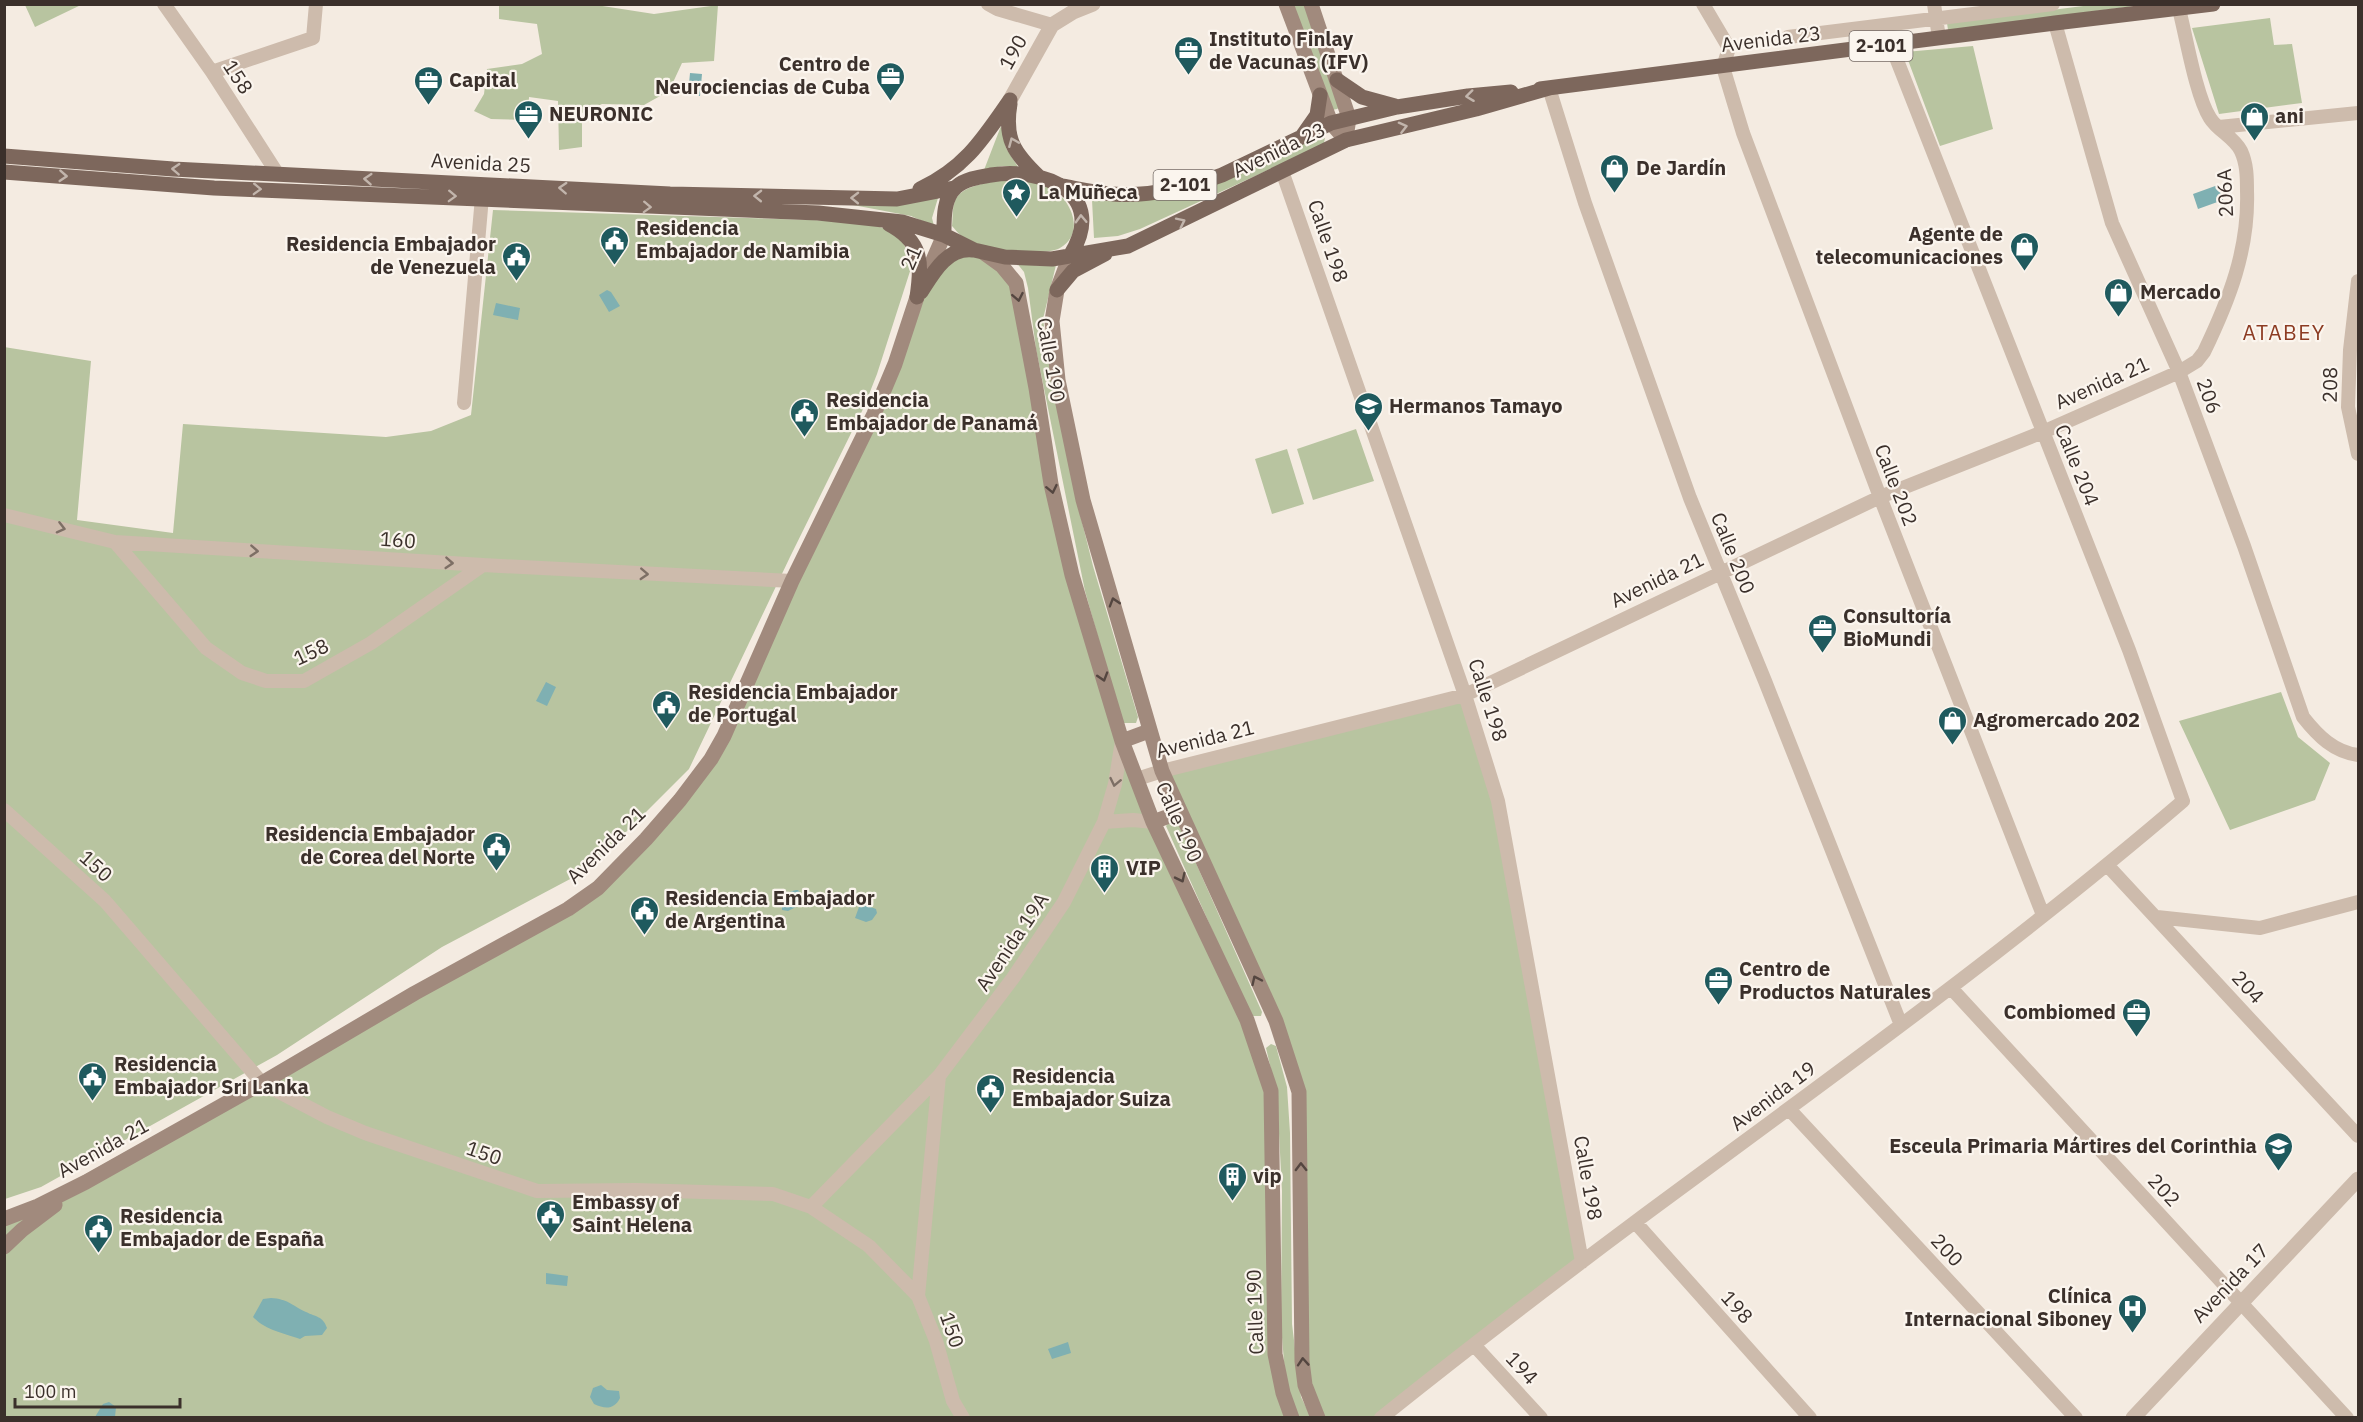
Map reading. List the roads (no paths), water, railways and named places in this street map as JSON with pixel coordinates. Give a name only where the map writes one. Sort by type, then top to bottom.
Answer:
[{"type":"main road","points":[[1286,4],[1331,123],[1346,140]]},
{"type":"main road","points":[[1311,4],[1349,118],[1346,140]]},
{"type":"main road","name":"Avenida 23","points":[[1063,186],[1114,195],[1158,191],[1204,181],[1222,175],[1331,123],[1397,107],[1468,96],[1723,67],[2213,4]]},
{"type":"main road","points":[[1337,80],[1362,97],[1397,107]]},
{"type":"main road","name":"Avenida 23","points":[[1070,256],[1128,246],[1346,140],[1476,109],[1549,88]]},
{"type":"main road","points":[[1299,139],[1310,128],[1317,115],[1320,96]]},
{"type":"main road","points":[[1010,100],[1006,126],[1014,148],[1026,165],[1039,177]]},
{"type":"main road","points":[[979,251],[944,235],[945,211],[1010,100]]},
{"type":"main road","points":[[897,199],[937,181],[954,170],[976,150],[1010,100]]},
{"type":"main road","name":"Avenida 25","points":[[4,156],[173,169],[670,194],[897,199],[961,184]]},
{"type":"main road","name":"Avenida 25","points":[[4,172],[214,188],[482,197],[651,207],[818,213],[902,222],[944,235]]},
{"type":"main road","points":[[917,297],[932,274],[951,254],[963,249],[1005,257],[1052,259],[1070,256],[1078,243],[1083,214],[1079,204],[1063,186],[1039,177],[1004,173],[961,184]]},
{"type":"main road","points":[[876,218],[908,236],[919,254],[921,265],[917,297]]},
{"type":"main road","name":"21","points":[[917,297],[944,235]]},
{"type":"main road","points":[[1057,290],[1073,271],[1103,255],[1128,246]]},
{"type":"main road","name":"Calle 190","points":[[979,251],[1002,266],[1016,283],[1053,496],[1072,575],[1122,741],[1153,822],[1251,1033],[1271,1091],[1275,1354],[1283,1393],[1292,1418]]},
{"type":"main road","name":"Calle 190","points":[[1070,256],[1057,290],[1052,321],[1063,403],[1083,500],[1162,771],[1276,1021],[1299,1092],[1302,1361],[1305,1385],[1318,1418]]},
{"type":"main road","name":"Avenida 21","points":[[4,1219],[38,1206],[86,1182],[262,1083],[415,993],[568,909],[598,888],[680,800],[711,759],[740,701],[792,581],[874,414],[895,364],[917,297]]},
{"type":"main road","points":[[1122,741],[1149,730]]},
{"type":"main road","points":[[1153,822],[1180,812]]},
{"type":"main road","points":[[1251,1033],[1276,1021]]},
{"type":"main road","points":[[4,1247],[22,1230],[86,1182]]},
{"type":"street","name":"158","points":[[164,4],[212,72],[277,173]]},
{"type":"street","points":[[212,72],[313,38],[316,4]]},
{"type":"street","points":[[988,4],[997,9],[1052,25],[1073,12],[1093,4]]},
{"type":"street","points":[[1703,4],[1730,48],[1723,67]]},
{"type":"street","points":[[1788,37],[1936,11],[2053,4]]},
{"type":"street","name":"206A","points":[[2179,372],[2197,361],[2204,352],[2235,283],[2245,242],[2248,210],[2247,171],[2241,151],[2232,138],[2211,119],[2203,103],[2180,9]]},
{"type":"street","points":[[1936,11],[1939,38]]},
{"type":"street","name":"206","points":[[2055,23],[2112,223],[2179,372],[2244,546],[2303,717],[2319,737],[2345,753],[2358,755]]},
{"type":"street","name":"190","points":[[1010,100],[1052,25]]},
{"type":"street","name":"Calle 204","points":[[1891,45],[2130,650],[2183,801]]},
{"type":"street","name":"Calle 202","points":[[1723,67],[1751,155],[1880,497],[2043,915]]},
{"type":"street","name":"Calle 200","points":[[1549,88],[1614,286],[1686,488],[1901,1025]]},
{"type":"street","points":[[2218,127],[2358,113]]},
{"type":"street","name":"Calle 198","points":[[1282,171],[1465,695],[1498,801],[1582,1262]]},
{"type":"street","points":[[464,403],[482,197]]},
{"type":"street","name":"208","points":[[2358,281],[2350,350],[2348,407],[2358,454]]},
{"type":"street","name":"Avenida 21","points":[[1137,779],[1465,695],[1880,497],[2043,432],[2179,372]]},
{"type":"street","name":"160","points":[[4,515],[115,542],[792,581]]},
{"type":"street","name":"158","points":[[115,542],[206,648],[242,674],[266,681],[304,681],[371,643],[483,565]]},
{"type":"street","name":"Avenida 19A","points":[[811,1207],[939,1076],[1013,978],[1064,902],[1104,822],[1115,784],[1122,741]]},
{"type":"street","name":"Avenida 19","points":[[1381,1418],[1635,1222],[1952,988],[2108,866],[2183,801]]},
{"type":"street","name":"150","points":[[4,810],[105,901],[262,1083],[327,1117],[365,1133],[537,1191],[635,1190],[773,1194],[811,1207],[869,1246],[918,1296],[936,1341],[953,1401],[963,1418]]},
{"type":"street","points":[[1104,822],[1133,820],[1153,822]]},
{"type":"street","name":"204","points":[[2108,866],[2358,1136]]},
{"type":"street","points":[[2157,917],[2260,928],[2358,902]]},
{"type":"street","name":"202","points":[[1952,988],[2347,1418]]},
{"type":"street","points":[[918,1296],[939,1076]]},
{"type":"street","name":"200","points":[[1789,1109],[2076,1418]]},
{"type":"street","name":"Avenida 17","points":[[2133,1418],[2358,1179]]},
{"type":"street","name":"198","points":[[1635,1222],[1810,1418]]},
{"type":"street","name":"194","points":[[1474,1345],[1541,1418]]},
{"type":"water","points":[[690,73],[702,74],[700,96],[688,95]]},
{"type":"water","points":[[2218,185],[2223,200],[2198,209],[2193,194]]},
{"type":"water","points":[[607,290],[611,292],[620,306],[609,312],[599,295]]},
{"type":"water","points":[[496,303],[520,308],[518,320],[493,315]]},
{"type":"water","points":[[546,682],[556,687],[547,706],[536,701]]},
{"type":"water","points":[[798,890],[802,895],[796,907],[788,911],[782,910],[786,896]]},
{"type":"water","points":[[865,905],[876,909],[877,913],[872,920],[866,922],[855,918],[859,907]]},
{"type":"water","points":[[546,1273],[568,1276],[567,1286],[546,1284]]},
{"type":"water","points":[[263,1299],[286,1301],[319,1317],[327,1328],[322,1335],[305,1336],[300,1339],[275,1331],[253,1317]]},
{"type":"water","points":[[1068,1342],[1071,1353],[1052,1359],[1048,1349]]},
{"type":"water","points":[[601,1385],[607,1390],[619,1391],[620,1398],[615,1405],[602,1407],[594,1404],[590,1397],[593,1388]]},
{"type":"water","points":[[109,1402],[116,1407],[115,1417],[95,1417],[103,1404]]},
{"type":"place","name":"Instituto Finlay de Vacunas (IFV)","points":[[1188,76]]},
{"type":"place","name":"Centro de Neurociencias de Cuba","points":[[891,102]]},
{"type":"place","name":"Capital","points":[[428,106]]},
{"type":"place","name":"NEURONIC","points":[[528,140]]},
{"type":"place","name":"ani","points":[[2254,142]]},
{"type":"place","name":"De Jardín","points":[[1615,194]]},
{"type":"place","name":"La Muñeca","points":[[1017,218]]},
{"type":"place","name":"Residencia Embajador de Namibia","points":[[615,266]]},
{"type":"place","name":"Agente de telecomunicaciones","points":[[2024,272]]},
{"type":"place","name":"Residencia Embajador de Venezuela","points":[[517,282]]},
{"type":"place","name":"Mercado","points":[[2119,318]]},
{"type":"place","name":"Hermanos Tamayo","points":[[1368,432]]},
{"type":"place","name":"Residencia Embajador de Panamá","points":[[805,438]]},
{"type":"place","name":"Consultoría BioMundi","points":[[1822,654]]},
{"type":"place","name":"Residencia Embajador de Portugal","points":[[667,730]]},
{"type":"place","name":"Agromercado 202","points":[[1952,746]]},
{"type":"place","name":"Residencia Embajador de Corea del Norte","points":[[496,872]]},
{"type":"place","name":"VIP","points":[[1105,894]]},
{"type":"place","name":"Residencia Embajador de Argentina","points":[[644,936]]},
{"type":"place","name":"Centro de Productos Naturales","points":[[1718,1006]]},
{"type":"place","name":"Combiomed","points":[[2137,1038]]},
{"type":"place","name":"Residencia Embajador Sri Lanka","points":[[93,1102]]},
{"type":"place","name":"Residencia Embajador Suiza","points":[[991,1114]]},
{"type":"place","name":"Esceula Primaria Mártires del Corinthia","points":[[2278,1172]]},
{"type":"place","name":"vip","points":[[1232,1202]]},
{"type":"place","name":"Embassy of Saint Helena","points":[[551,1240]]},
{"type":"place","name":"Residencia Embajador de España","points":[[99,1254]]},
{"type":"place","name":"Clínica Internacional Siboney","points":[[2133,1334]]},
{"type":"district","name":"ATABEY","points":[[2284,333]]}]
